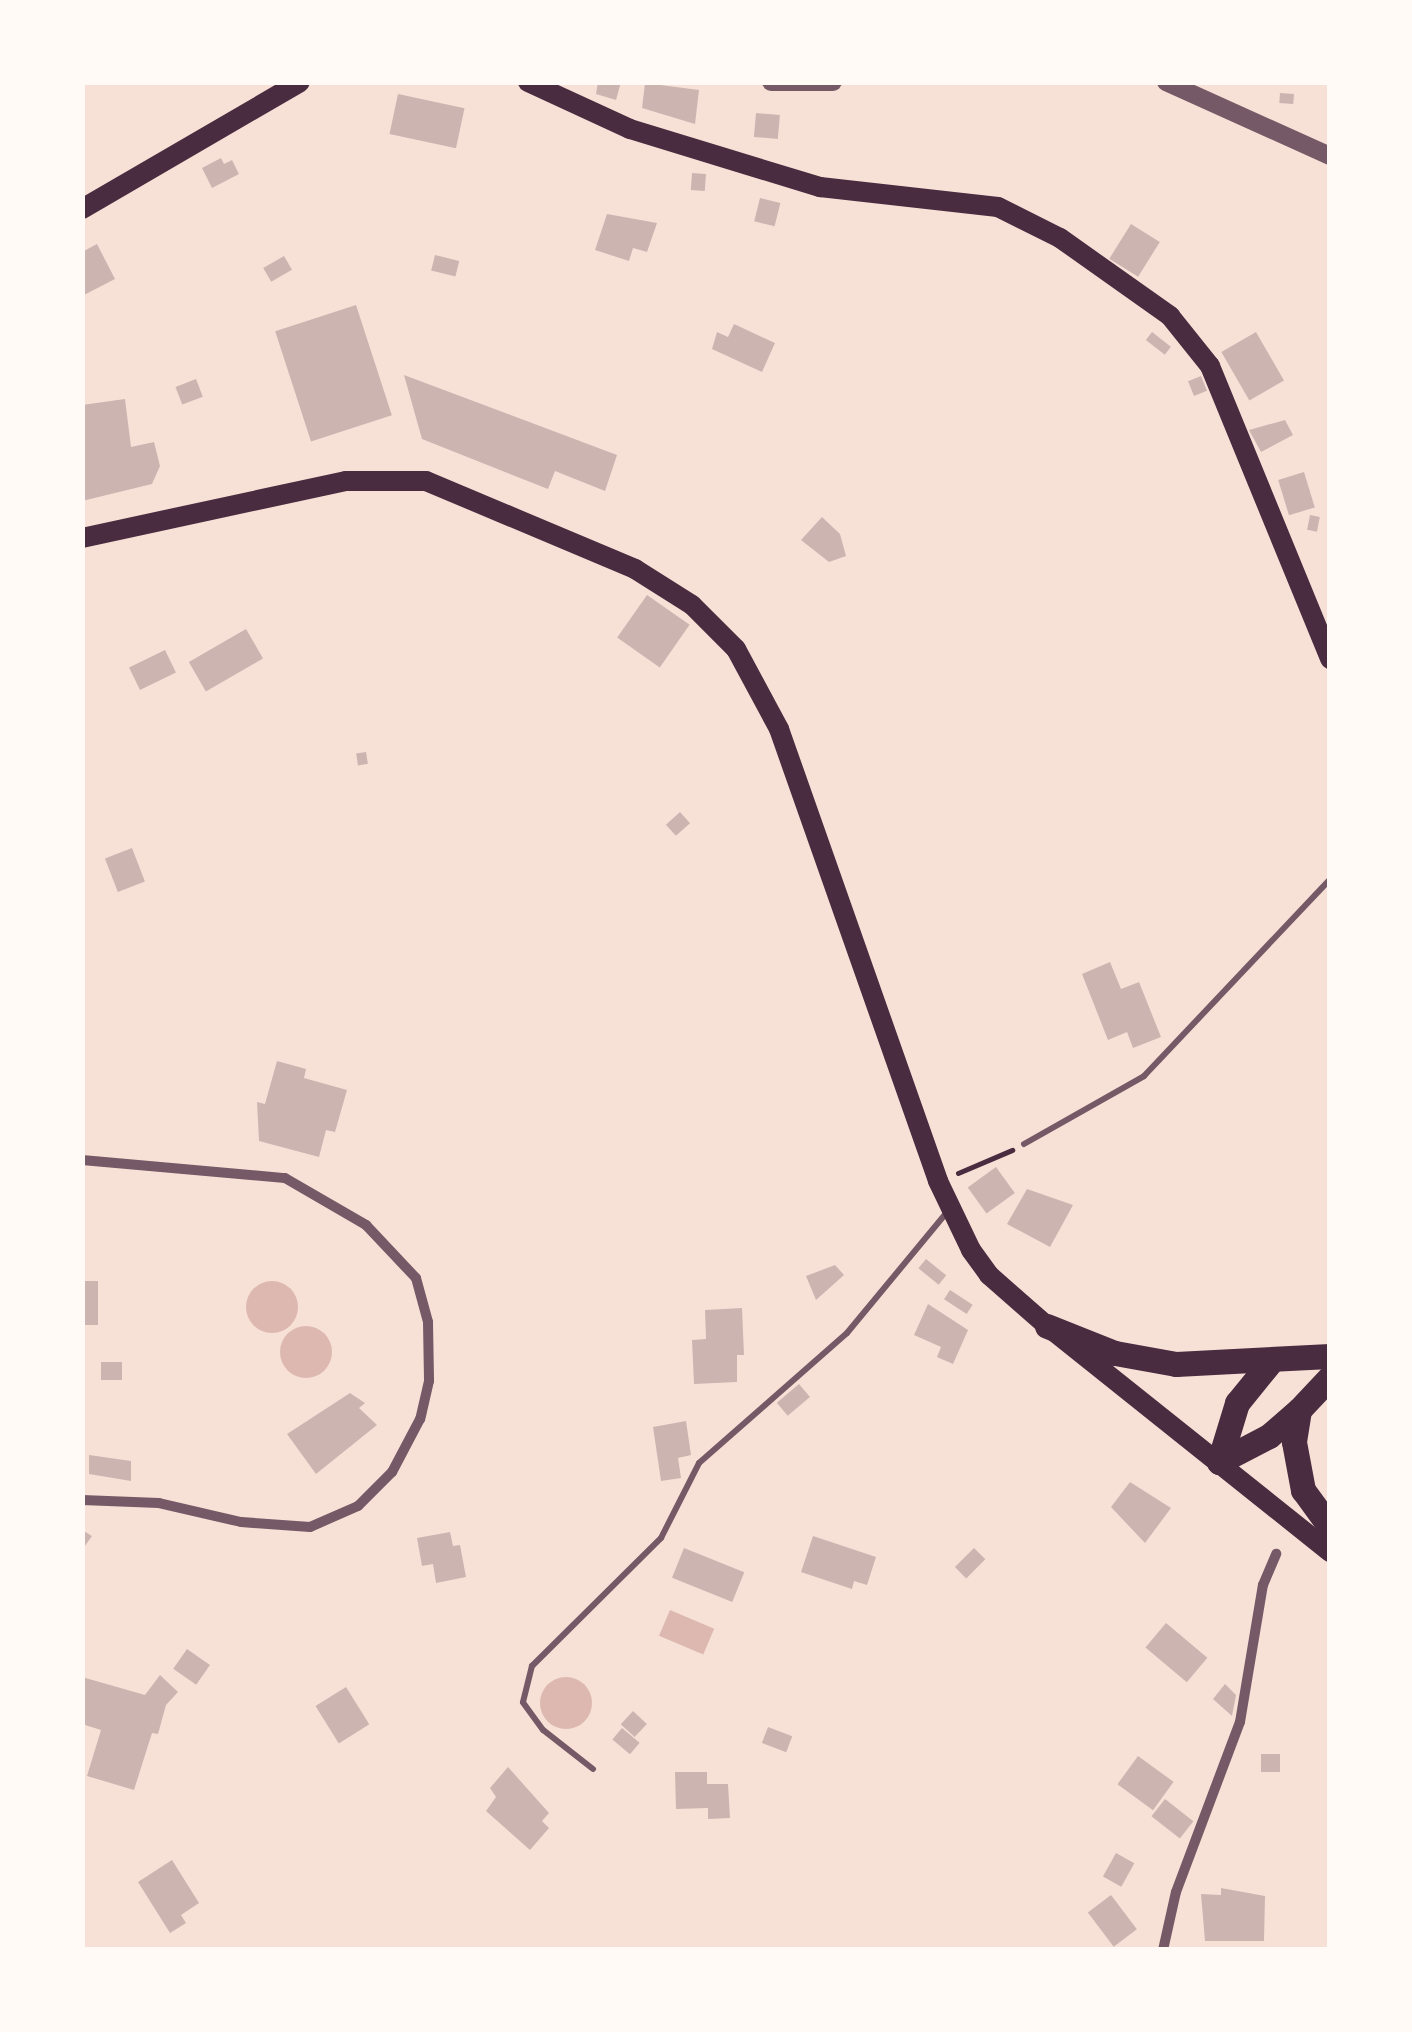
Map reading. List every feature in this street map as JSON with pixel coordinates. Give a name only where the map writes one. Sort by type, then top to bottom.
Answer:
[{"type":"highway","points":[[1047,1326],[1146,1360],[1330,1356]]},
{"type":"highway","points":[[1219,1462],[1237,1403],[1272,1360]]},
{"type":"highway","points":[[1219,1462],[1270,1436],[1330,1377]]},
{"type":"highway","points":[[1299,1410],[1296,1468],[1330,1527]]},
{"type":"main road","points":[[82,209],[300,82]]},
{"type":"main road","points":[[528,82],[630,129],[820,186],[998,206],[1060,238],[1170,316],[1210,366],[1330,659]]},
{"type":"main road","points":[[82,538],[346,482],[426,480],[667,585],[736,650],[779,729],[949,1210],[989,1275],[1047,1326],[1330,1552]]},
{"type":"street","points":[[771,82],[834,82]]},
{"type":"street","points":[[1166,82],[1330,156]]},
{"type":"street","points":[[82,1160],[285,1178],[366,1225],[416,1278],[428,1322],[430,1381],[420,1419],[392,1472],[358,1506],[310,1527],[241,1522],[159,1503],[82,1500]]},
{"type":"street","points":[[1163,1950],[1176,1892],[1240,1722],[1263,1584],[1276,1554]]},
{"type":"lane","points":[[1024,1144],[1144,1076],[1330,878]]},
{"type":"lane","points":[[594,1769],[542,1730],[523,1702],[532,1666],[662,1538],[699,1463],[848,1333],[949,1210]]},
{"type":"path","points":[[938,1181],[1024,1144]]},
{"type":"shaded area","points":[[272,1281],[290,1289],[298,1307],[290,1325],[272,1333],[254,1325],[246,1307],[254,1289]]},
{"type":"shaded area","points":[[306,1326],[324,1334],[332,1352],[324,1370],[306,1378],[288,1370],[280,1352],[288,1334]]},
{"type":"shaded area","points":[[670,1610],[714,1629],[703,1655],[659,1636]]},
{"type":"shaded area","points":[[566,1677],[584,1685],[592,1703],[584,1721],[566,1729],[548,1721],[540,1703],[548,1685]]},
{"type":"building","points":[[598,82],[621,82],[616,100],[596,94]]},
{"type":"building","points":[[645,83],[699,90],[695,124],[642,108]]},
{"type":"building","points":[[1280,93],[1294,94],[1293,104],[1279,103]]},
{"type":"building","points":[[398,94],[465,108],[456,148],[389,134]]},
{"type":"building","points":[[756,113],[780,115],[778,139],[754,137]]},
{"type":"building","points":[[221,158],[224,164],[232,160],[239,174],[212,188],[202,168]]},
{"type":"building","points":[[692,173],[706,174],[705,191],[691,190]]},
{"type":"building","points":[[760,198],[780,203],[775,226],[754,221]]},
{"type":"building","points":[[607,214],[657,223],[647,252],[633,248],[629,261],[595,250]]},
{"type":"building","points":[[1131,224],[1160,242],[1138,277],[1109,259]]},
{"type":"building","points":[[97,244],[115,279],[82,296],[82,252]]},
{"type":"building","points":[[435,255],[459,261],[455,277],[431,271]]},
{"type":"building","points":[[284,256],[292,270],[271,282],[263,268]]},
{"type":"building","points":[[356,305],[392,415],[311,442],[275,331]]},
{"type":"building","points":[[734,324],[775,343],[762,372],[712,349],[717,332],[728,337]]},
{"type":"building","points":[[1152,332],[1171,347],[1165,355],[1146,340]]},
{"type":"building","points":[[1256,332],[1284,380],[1249,400],[1221,352]]},
{"type":"building","points":[[404,375],[617,455],[605,491],[555,471],[548,489],[422,439]]},
{"type":"building","points":[[1201,376],[1207,391],[1194,396],[1188,381]]},
{"type":"building","points":[[196,379],[203,397],[182,405],[175,387]]},
{"type":"building","points":[[125,399],[131,447],[154,442],[160,466],[152,484],[82,501],[82,405]]},
{"type":"building","points":[[1285,420],[1293,435],[1261,452],[1249,430]]},
{"type":"building","points":[[1304,472],[1315,507],[1289,515],[1278,480]]},
{"type":"building","points":[[1310,515],[1320,517],[1317,532],[1307,530]]},
{"type":"building","points":[[822,517],[840,534],[846,556],[829,562],[801,540]]},
{"type":"building","points":[[647,595],[690,625],[660,667],[617,638]]},
{"type":"building","points":[[246,629],[263,658],[206,691],[189,662]]},
{"type":"building","points":[[165,650],[176,672],[140,690],[129,668]]},
{"type":"building","points":[[366,752],[368,764],[358,765],[356,754]]},
{"type":"building","points":[[680,812],[690,823],[676,836],[666,825]]},
{"type":"building","points":[[132,848],[145,882],[118,892],[105,858]]},
{"type":"building","points":[[1110,962],[1121,989],[1139,982],[1161,1037],[1133,1048],[1127,1032],[1108,1040],[1082,974]]},
{"type":"building","points":[[277,1061],[306,1069],[304,1078],[347,1090],[335,1132],[326,1130],[319,1157],[259,1141],[257,1102],[265,1104]]},
{"type":"building","points":[[996,1167],[1015,1193],[986,1213],[968,1188]]},
{"type":"building","points":[[1027,1189],[1073,1205],[1050,1247],[1007,1224]]},
{"type":"building","points":[[926,1259],[946,1275],[939,1285],[918,1268]]},
{"type":"building","points":[[835,1265],[844,1275],[816,1300],[806,1276]]},
{"type":"building","points":[[82,1281],[98,1281],[98,1325],[82,1325]]},
{"type":"building","points":[[950,1290],[973,1305],[967,1314],[944,1299]]},
{"type":"building","points":[[928,1304],[968,1330],[953,1364],[937,1357],[941,1347],[914,1335]]},
{"type":"building","points":[[742,1308],[744,1355],[737,1355],[737,1382],[694,1384],[692,1340],[706,1339],[705,1310]]},
{"type":"building","points":[[101,1362],[122,1362],[122,1380],[101,1380]]},
{"type":"building","points":[[799,1384],[810,1397],[788,1416],[777,1403]]},
{"type":"building","points":[[350,1393],[365,1403],[359,1408],[377,1425],[316,1474],[287,1434]]},
{"type":"building","points":[[686,1421],[691,1455],[678,1458],[681,1478],[661,1481],[653,1427]]},
{"type":"building","points":[[89,1455],[131,1461],[131,1481],[89,1474]]},
{"type":"building","points":[[1130,1482],[1171,1508],[1145,1543],[1111,1507]]},
{"type":"building","points":[[82,1530],[92,1536],[82,1550]]},
{"type":"building","points":[[450,1532],[453,1546],[460,1545],[466,1577],[436,1583],[433,1564],[422,1566],[417,1538]]},
{"type":"building","points":[[813,1536],[876,1557],[867,1585],[854,1581],[852,1589],[801,1572]]},
{"type":"building","points":[[684,1548],[744,1572],[732,1602],[672,1578]]},
{"type":"building","points":[[974,1548],[985,1559],[966,1578],[955,1567]]},
{"type":"building","points":[[1166,1623],[1207,1658],[1187,1682],[1145,1648]]},
{"type":"building","points":[[187,1649],[210,1665],[196,1685],[173,1669]]},
{"type":"building","points":[[160,1675],[178,1692],[166,1705],[158,1734],[152,1733],[134,1790],[87,1776],[101,1730],[82,1724],[82,1677],[145,1695]]},
{"type":"building","points":[[1225,1684],[1236,1695],[1232,1716],[1213,1699]]},
{"type":"building","points":[[346,1687],[369,1724],[339,1743],[315,1706]]},
{"type":"building","points":[[633,1711],[647,1724],[635,1737],[621,1724]]},
{"type":"building","points":[[768,1727],[792,1736],[786,1752],[762,1743]]},
{"type":"building","points":[[622,1728],[640,1743],[630,1754],[612,1739]]},
{"type":"building","points":[[1261,1754],[1280,1754],[1280,1772],[1261,1772]]},
{"type":"building","points":[[1138,1756],[1174,1782],[1153,1810],[1117,1784]]},
{"type":"building","points":[[508,1767],[549,1813],[542,1821],[549,1828],[530,1850],[486,1811],[496,1797],[490,1788]]},
{"type":"building","points":[[675,1772],[707,1772],[707,1784],[728,1784],[730,1818],[708,1819],[708,1808],[676,1809]]},
{"type":"building","points":[[1165,1799],[1193,1821],[1180,1839],[1151,1816]]},
{"type":"building","points":[[1116,1853],[1134,1863],[1121,1887],[1103,1877]]},
{"type":"building","points":[[172,1860],[199,1903],[181,1915],[186,1923],[170,1933],[138,1882]]},
{"type":"building","points":[[1221,1888],[1265,1896],[1264,1941],[1205,1941],[1201,1894],[1221,1895]]},
{"type":"building","points":[[1111,1895],[1137,1929],[1114,1947],[1088,1912]]}]
